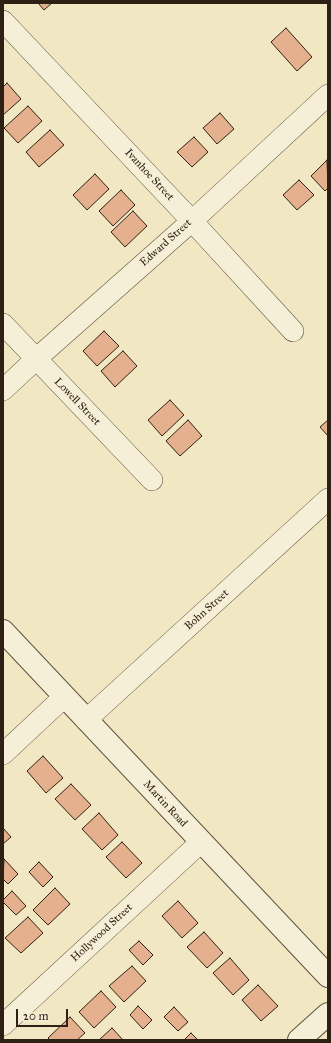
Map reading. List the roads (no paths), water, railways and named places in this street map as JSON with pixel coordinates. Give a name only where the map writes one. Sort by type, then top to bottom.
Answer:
[{"type":"street","name":"Ivanhoe Street","points":[[3,21],[192,221],[293,331]]},
{"type":"street","name":"Edward Street","points":[[3,390],[192,221],[328,95]]},
{"type":"street","name":"Lowell Street","points":[[3,324],[152,480]]},
{"type":"street","name":"Bohn Street","points":[[86,720],[328,500]]},
{"type":"street","name":"Martin Road","points":[[3,631],[328,976]]},
{"type":"street","points":[[3,754],[64,697]]},
{"type":"street","name":"Hollywood Street","points":[[3,1025],[201,842]]},
{"type":"street","points":[[299,1040],[328,1014]]}]
